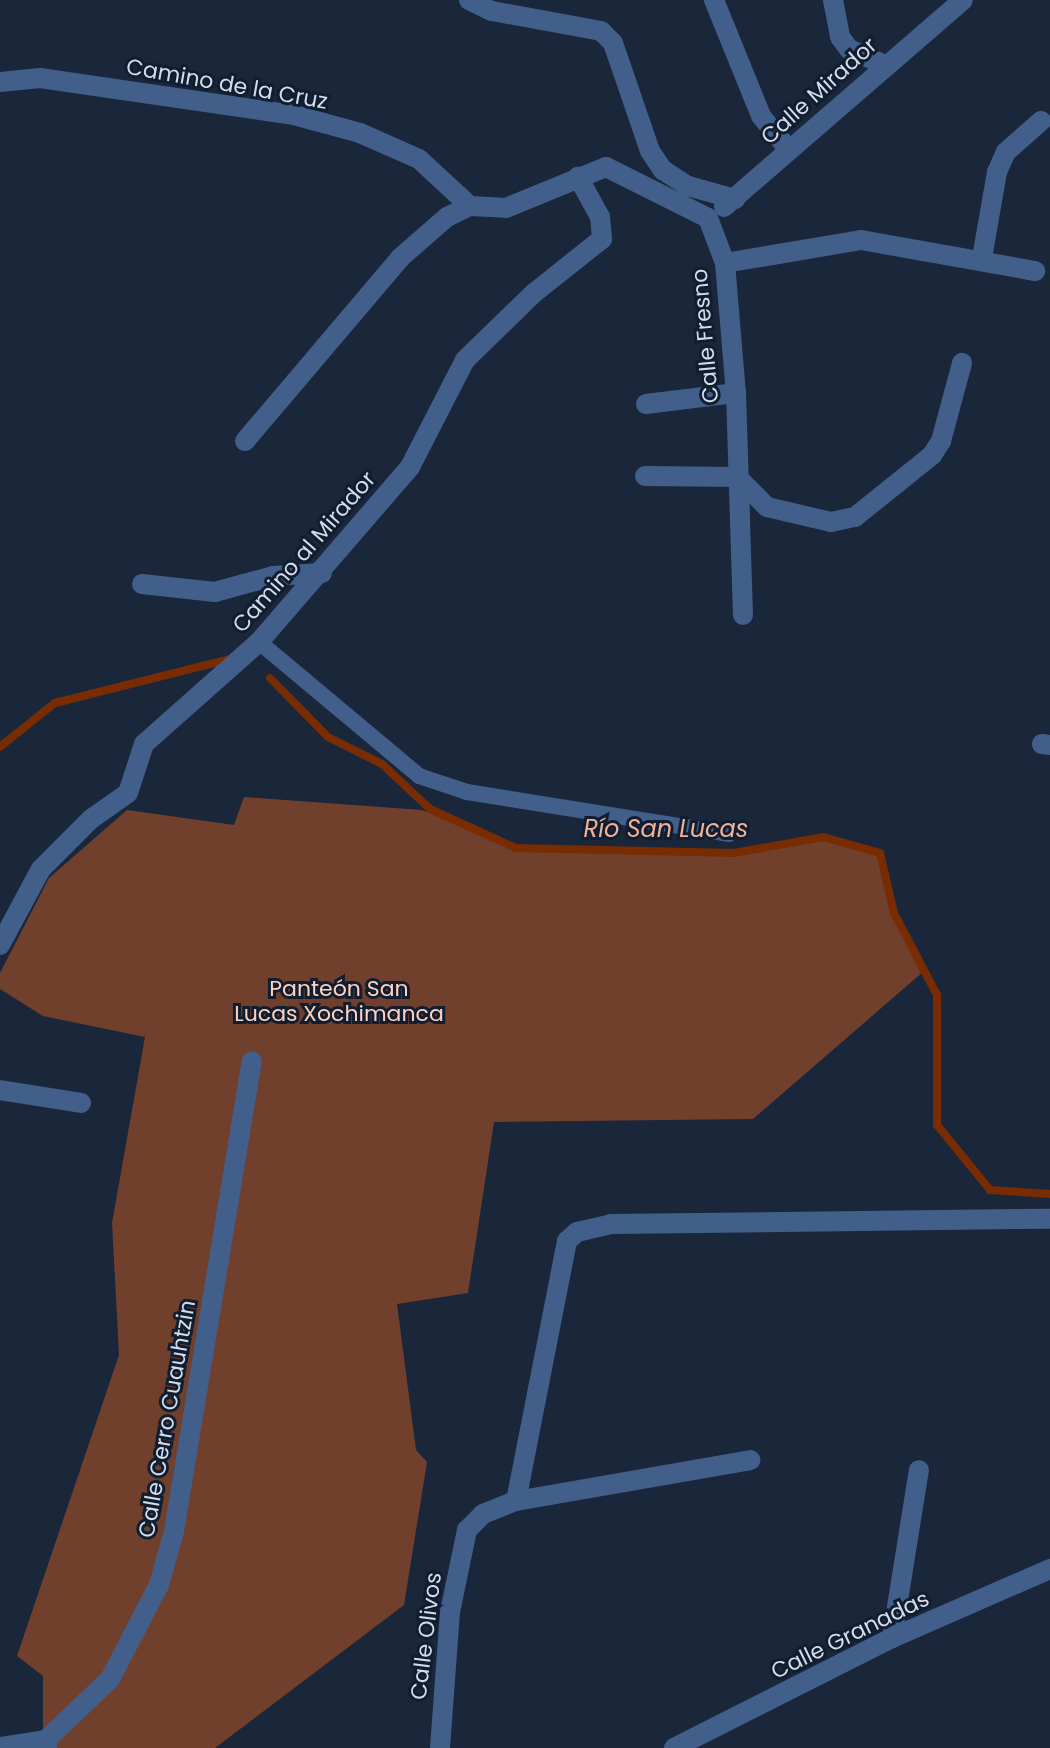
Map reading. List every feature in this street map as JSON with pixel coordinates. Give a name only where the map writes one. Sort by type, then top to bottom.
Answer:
[{"type":"street","points":[[469,0],[492,11],[601,31],[613,43],[650,151],[663,170],[688,186],[735,199]]},
{"type":"street","points":[[714,0],[761,116],[789,150]]},
{"type":"street","points":[[833,0],[840,37],[849,49],[885,65]]},
{"type":"street","name":"Calle Mirador","points":[[708,218],[735,199],[963,0]]},
{"type":"street","name":"Camino de la Cruz","points":[[0,82],[40,78],[294,115],[360,133],[419,159],[470,206]]},
{"type":"street","points":[[982,258],[997,172],[1006,152],[1041,121]]},
{"type":"street","points":[[245,441],[400,258],[447,217],[470,206],[506,208],[606,167],[708,218]]},
{"type":"street","name":"Camino al Mirador","points":[[0,945],[41,869],[64,843],[128,793],[144,744],[259,642],[322,573],[410,467],[465,360],[534,293],[602,239],[600,217],[578,177]]},
{"type":"street","name":"Calle Fresno","points":[[708,218],[725,263],[736,393],[743,615]]},
{"type":"street","points":[[725,263],[861,240],[982,258],[1035,271]]},
{"type":"street","points":[[645,476],[737,477],[767,507],[831,522],[855,517],[932,455],[941,441],[962,363]]},
{"type":"street","points":[[646,404],[736,393]]},
{"type":"street","points":[[142,584],[215,592],[273,576],[322,573]]},
{"type":"street","name":"Calle Cerro Cuauhtzin","points":[[46,1744],[110,1679],[159,1585],[174,1531],[252,1061]]},
{"type":"street","points":[[0,1090],[81,1103]]},
{"type":"street","points":[[750,1460],[516,1501],[567,1241],[577,1232],[611,1224],[1050,1219]]},
{"type":"street","points":[[892,1638],[919,1470]]},
{"type":"street","name":"Calle Olivos","points":[[440,1748],[450,1612],[467,1530],[483,1514],[516,1501]]},
{"type":"street","name":"Calle Granadas","points":[[674,1748],[892,1638],[1050,1569]]},
{"type":"street","points":[[0,1747],[46,1744]]},
{"type":"lane","points":[[259,642],[419,776],[467,792],[729,834]]},
{"type":"green space","name":"Panteón San Lucas Xochimanca","points":[[244,797],[422,810],[516,848],[734,853],[823,837],[880,853],[894,913],[924,971],[753,1119],[494,1122],[468,1293],[397,1304],[416,1450],[427,1462],[404,1605],[215,1748],[43,1748],[43,1676],[17,1656],[119,1355],[112,1223],[145,1037],[43,1016],[0,989],[0,973],[49,878],[127,810],[234,825]]},
{"type":"waterway","name":"Río San Lucas","points":[[0,747],[55,703],[230,659]]},
{"type":"waterway","name":"Río San Lucas","points":[[270,678],[328,737],[382,764],[430,809],[516,848],[734,853],[823,837],[880,853],[894,913],[937,995],[937,1125],[990,1190],[1050,1194]]}]
